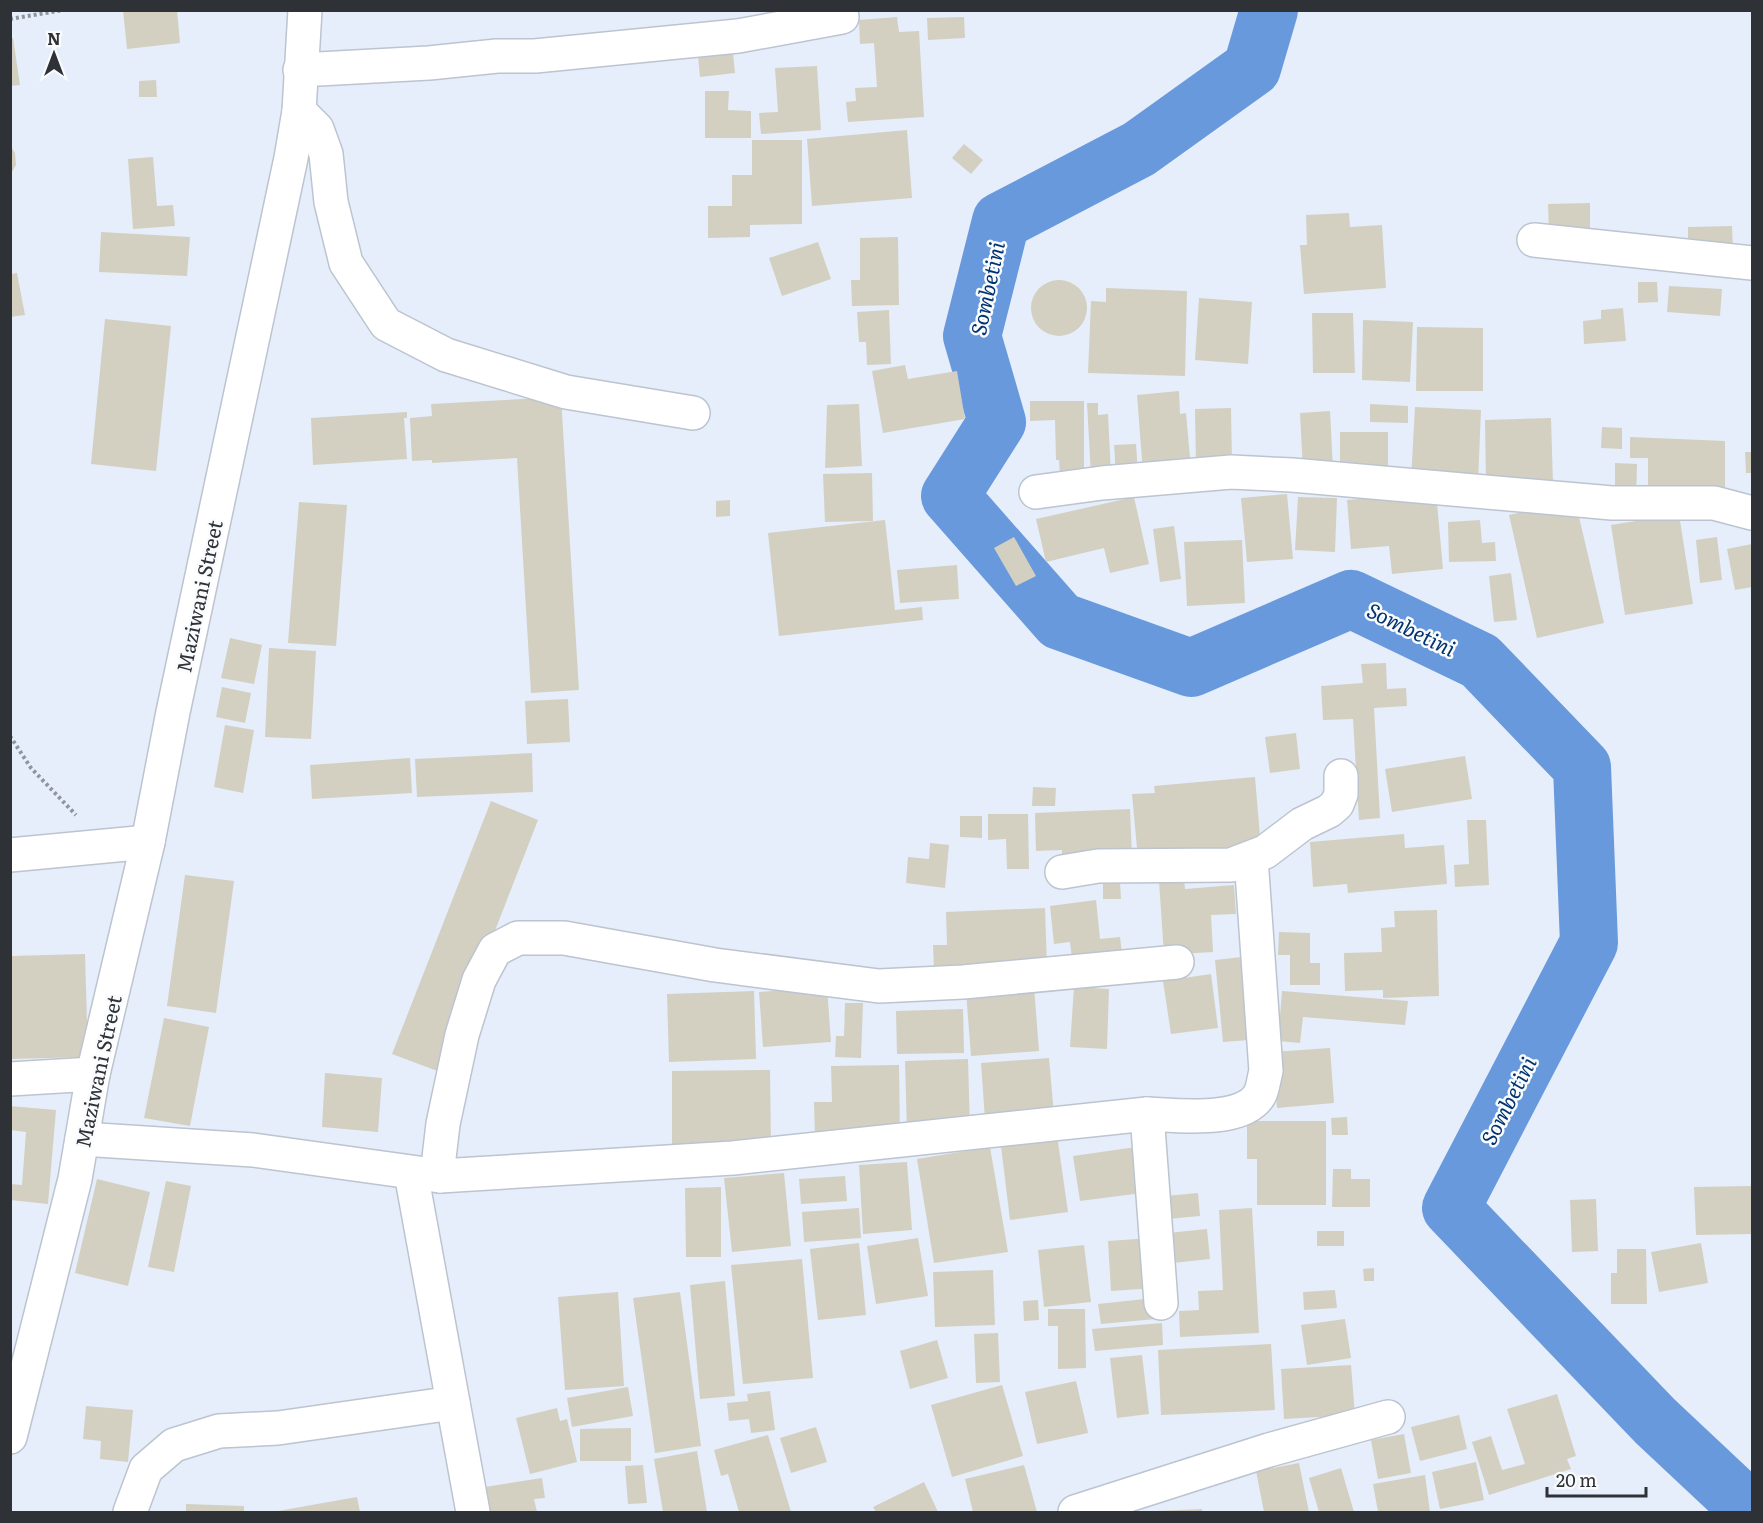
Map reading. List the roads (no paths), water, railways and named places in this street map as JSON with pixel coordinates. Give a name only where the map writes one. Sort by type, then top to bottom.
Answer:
[{"type":"street","name":"Maziwani Street","points":[[10,1437],[75,1179],[93,1074],[148,842],[291,158],[298,111],[305,10]]},
{"type":"street","points":[[300,70],[429,63],[497,56],[535,56],[738,36],[842,17]]},
{"type":"street","points":[[298,111],[317,129],[326,154],[331,202],[346,263],[386,324],[446,356],[566,392],[693,413]]},
{"type":"street","points":[[1534,240],[1752,263]]},
{"type":"street","points":[[1036,492],[1102,483],[1231,472],[1612,502],[1714,502],[1752,513]]},
{"type":"street","points":[[1062,872],[1098,866],[1231,865],[1277,846],[1302,824],[1329,811],[1337,804],[1341,795],[1341,776]]},
{"type":"street","points":[[10,855],[148,842]]},
{"type":"street","points":[[82,1139],[253,1150],[426,1175],[733,1158],[1146,1114],[1213,1115],[1238,1112],[1259,1096],[1266,1071],[1251,858]]},
{"type":"street","points":[[473,1512],[453,1403],[426,1175],[439,1158],[445,1114],[462,1035],[479,980],[495,950],[518,938],[564,938],[715,965],[879,986],[963,982],[1177,962]]},
{"type":"street","points":[[10,1079],[93,1074]]},
{"type":"street","points":[[1146,1114],[1161,1303]]},
{"type":"street","points":[[130,1512],[146,1469],[174,1445],[219,1431],[278,1428],[453,1403]]},
{"type":"street","points":[[1074,1512],[1269,1450],[1389,1417]]},
{"type":"waterway","name":"Sombetini","points":[[1269,10],[1252,68],[1139,149],[1001,221],[972,336],[997,422],[950,496],[1060,621],[1191,668],[1351,599],[1480,661],[1582,767],[1589,943],[1451,1208],[1655,1421],[1752,1512]]}]
